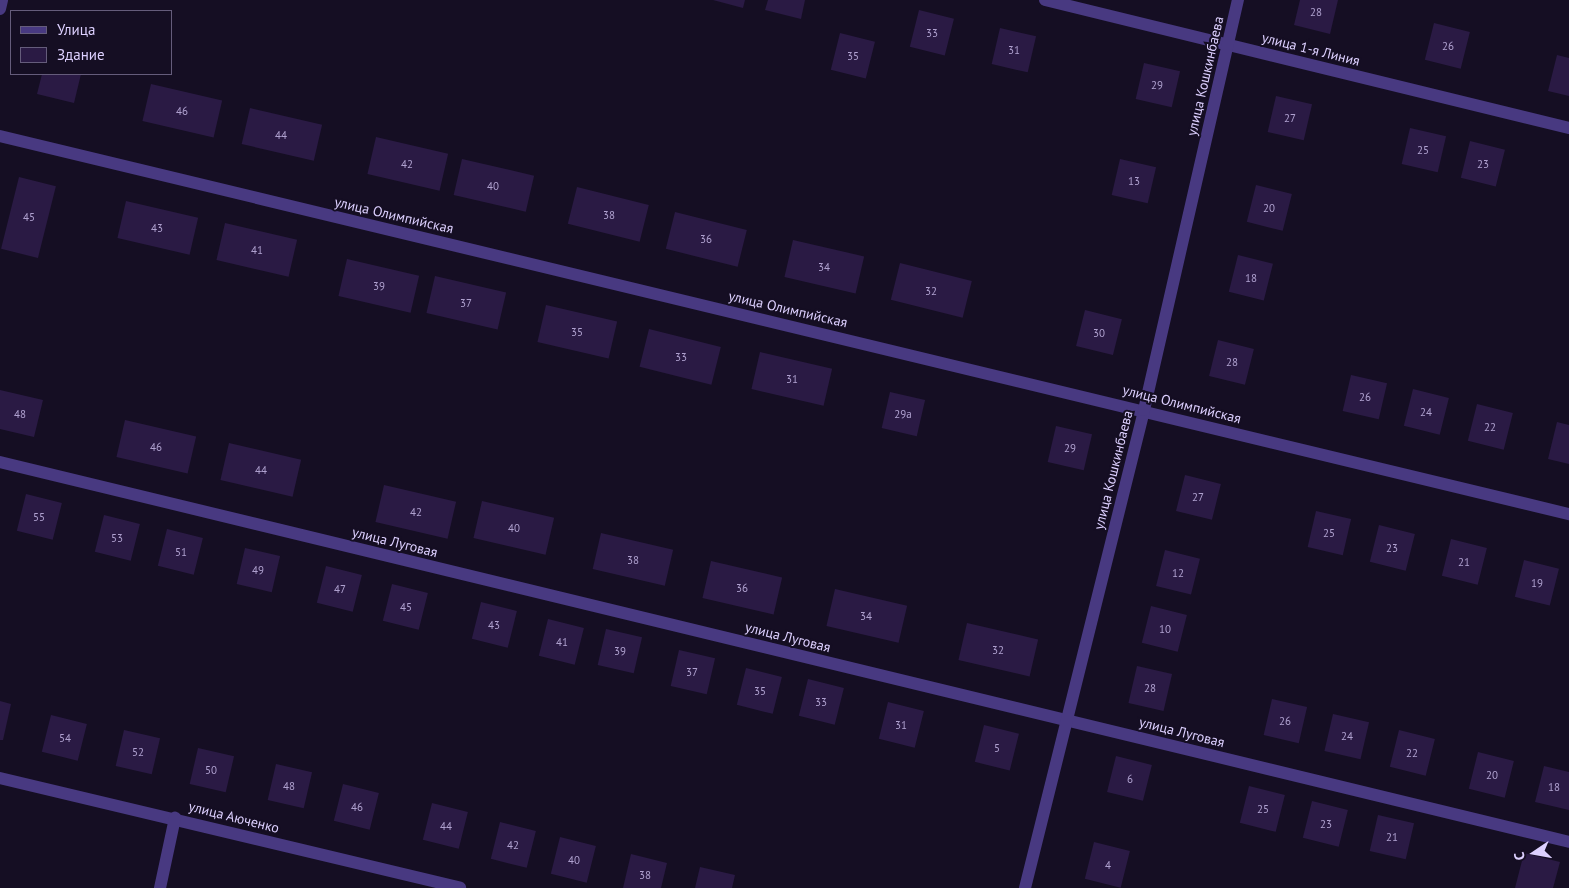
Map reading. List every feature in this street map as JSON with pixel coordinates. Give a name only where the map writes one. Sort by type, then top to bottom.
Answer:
[{"type":"street","points":[[0,9],[2,0]]},
{"type":"street","name":"улица 1-я Линия","points":[[1045,0],[1228,43],[1569,128]]},
{"type":"street","name":"улица Кошкинбаева","points":[[1025,888],[1065,719],[1144,410],[1238,0]]},
{"type":"street","name":"улица Олимпийская","points":[[0,136],[1144,410],[1569,514]]},
{"type":"street","name":"улица Луговая","points":[[0,462],[1569,842]]},
{"type":"street","name":"улица Аюченко","points":[[0,778],[175,818],[456,887]]},
{"type":"street","points":[[160,888],[175,818]]},
{"type":"building","points":[[713,0],[745,0],[743,8]]},
{"type":"building","points":[[768,0],[805,0],[801,19],[765,10]]},
{"type":"building","points":[[1300,0],[1338,0],[1330,34],[1294,25]]},
{"type":"building","points":[[919,10],[954,19],[945,56],[910,47]]},
{"type":"building","points":[[1434,23],[1470,32],[1461,69],[1425,60]]},
{"type":"building","points":[[1000,28],[1036,36],[1028,72],[992,64]]},
{"type":"building","points":[[840,33],[875,42],[866,79],[831,70]]},
{"type":"building","points":[[1557,55],[1569,58],[1569,96],[1548,91]]},
{"type":"building","points":[[1144,63],[1180,71],[1172,107],[1136,99]]},
{"type":"building","points":[[42,75],[81,75],[74,103],[37,94]]},
{"type":"building","points":[[151,84],[222,100],[214,137],[142,121]]},
{"type":"building","points":[[1276,96],[1312,104],[1304,140],[1268,132]]},
{"type":"building","points":[[250,108],[322,125],[314,161],[242,144]]},
{"type":"building","points":[[1410,128],[1446,136],[1438,172],[1402,164]]},
{"type":"building","points":[[376,137],[448,154],[440,191],[367,174]]},
{"type":"building","points":[[1470,141],[1505,150],[1496,187],[1461,178]]},
{"type":"building","points":[[462,159],[534,176],[526,212],[454,195]]},
{"type":"building","points":[[1120,159],[1156,167],[1148,203],[1112,195]]},
{"type":"building","points":[[19,177],[56,186],[38,258],[1,249]]},
{"type":"building","points":[[1256,185],[1292,194],[1283,231],[1247,222]]},
{"type":"building","points":[[577,187],[649,205],[640,242],[568,224]]},
{"type":"building","points":[[126,201],[198,218],[190,255],[117,238]]},
{"type":"building","points":[[675,212],[747,230],[738,267],[666,249]]},
{"type":"building","points":[[225,223],[297,240],[289,277],[216,260]]},
{"type":"building","points":[[793,240],[864,256],[856,293],[784,277]]},
{"type":"building","points":[[1238,255],[1273,264],[1264,301],[1229,292]]},
{"type":"building","points":[[347,259],[419,276],[411,313],[338,296]]},
{"type":"building","points":[[900,263],[972,281],[963,318],[891,300]]},
{"type":"building","points":[[435,276],[506,292],[498,329],[426,313]]},
{"type":"building","points":[[546,305],[617,321],[609,358],[537,342]]},
{"type":"building","points":[[1085,310],[1122,319],[1113,355],[1076,346]]},
{"type":"building","points":[[649,329],[721,347],[711,385],[640,367]]},
{"type":"building","points":[[1218,340],[1254,349],[1245,385],[1209,376]]},
{"type":"building","points":[[760,352],[832,369],[824,406],[751,389]]},
{"type":"building","points":[[1351,375],[1387,383],[1379,419],[1343,411]]},
{"type":"building","points":[[1413,389],[1449,398],[1440,435],[1404,426]]},
{"type":"building","points":[[0,390],[43,400],[34,437],[0,429]]},
{"type":"building","points":[[890,392],[925,400],[917,436],[882,428]]},
{"type":"building","points":[[1477,404],[1513,413],[1504,450],[1468,441]]},
{"type":"building","points":[[125,420],[196,436],[188,473],[116,457]]},
{"type":"building","points":[[1557,422],[1569,425],[1569,464],[1548,459]]},
{"type":"building","points":[[1056,426],[1092,434],[1084,470],[1048,462]]},
{"type":"building","points":[[229,443],[301,460],[293,497],[220,480]]},
{"type":"building","points":[[1185,475],[1221,484],[1212,520],[1176,511]]},
{"type":"building","points":[[384,485],[456,502],[448,539],[375,522]]},
{"type":"building","points":[[26,494],[62,503],[53,540],[17,531]]},
{"type":"building","points":[[482,501],[554,518],[546,555],[473,538]]},
{"type":"building","points":[[1316,511],[1351,519],[1343,555],[1308,547]]},
{"type":"building","points":[[104,515],[140,524],[131,561],[95,552]]},
{"type":"building","points":[[1379,525],[1415,534],[1406,571],[1370,562]]},
{"type":"building","points":[[167,529],[203,538],[194,575],[158,566]]},
{"type":"building","points":[[601,533],[673,550],[665,586],[593,569]]},
{"type":"building","points":[[1451,539],[1487,548],[1478,585],[1442,576]]},
{"type":"building","points":[[245,548],[280,556],[272,592],[237,584]]},
{"type":"building","points":[[1165,550],[1200,559],[1191,595],[1156,586]]},
{"type":"building","points":[[1524,560],[1559,569],[1550,606],[1515,597]]},
{"type":"building","points":[[711,561],[782,577],[774,614],[702,598]]},
{"type":"building","points":[[326,566],[362,575],[353,612],[317,603]]},
{"type":"building","points":[[392,584],[428,593],[419,630],[383,621]]},
{"type":"building","points":[[835,589],[907,606],[899,643],[826,626]]},
{"type":"building","points":[[481,602],[517,611],[508,648],[472,639]]},
{"type":"building","points":[[1151,606],[1187,615],[1178,652],[1142,643]]},
{"type":"building","points":[[548,619],[584,628],[575,665],[539,656]]},
{"type":"building","points":[[967,623],[1038,639],[1030,676],[958,660]]},
{"type":"building","points":[[606,629],[642,637],[634,673],[598,665]]},
{"type":"building","points":[[679,650],[715,658],[707,694],[671,686]]},
{"type":"building","points":[[1137,666],[1172,674],[1164,711],[1128,703]]},
{"type":"building","points":[[746,668],[782,677],[773,714],[737,705]]},
{"type":"building","points":[[808,679],[844,688],[835,725],[799,716]]},
{"type":"building","points":[[1272,699],[1307,707],[1299,743],[1264,735]]},
{"type":"building","points":[[0,701],[11,704],[3,740],[0,740]]},
{"type":"building","points":[[888,702],[924,711],[915,748],[879,739]]},
{"type":"building","points":[[1333,714],[1369,722],[1361,759],[1324,751]]},
{"type":"building","points":[[51,715],[87,724],[78,761],[42,752]]},
{"type":"building","points":[[984,725],[1019,734],[1010,771],[975,762]]},
{"type":"building","points":[[124,730],[160,738],[152,774],[116,766]]},
{"type":"building","points":[[1399,730],[1435,739],[1426,776],[1390,767]]},
{"type":"building","points":[[198,748],[234,756],[226,792],[190,784]]},
{"type":"building","points":[[1478,752],[1514,761],[1505,798],[1469,789]]},
{"type":"building","points":[[1116,756],[1152,765],[1143,801],[1107,792]]},
{"type":"building","points":[[276,764],[312,772],[304,808],[268,800]]},
{"type":"building","points":[[1544,766],[1569,772],[1569,810],[1535,802]]},
{"type":"building","points":[[343,784],[379,793],[370,830],[334,821]]},
{"type":"building","points":[[1249,786],[1285,795],[1276,832],[1240,823]]},
{"type":"building","points":[[1312,801],[1348,810],[1339,847],[1303,838]]},
{"type":"building","points":[[432,803],[468,812],[459,849],[423,840]]},
{"type":"building","points":[[1378,815],[1414,823],[1406,859],[1370,851]]},
{"type":"building","points":[[500,822],[536,831],[527,868],[491,859]]},
{"type":"building","points":[[560,837],[596,846],[587,883],[551,874]]},
{"type":"building","points":[[1094,842],[1130,851],[1121,888],[1085,879]]},
{"type":"building","points":[[1524,853],[1560,862],[1553,888],[1515,888]]},
{"type":"building","points":[[631,854],[667,863],[661,888],[623,888]]},
{"type":"building","points":[[700,867],[735,875],[732,888],[695,888]]}]
